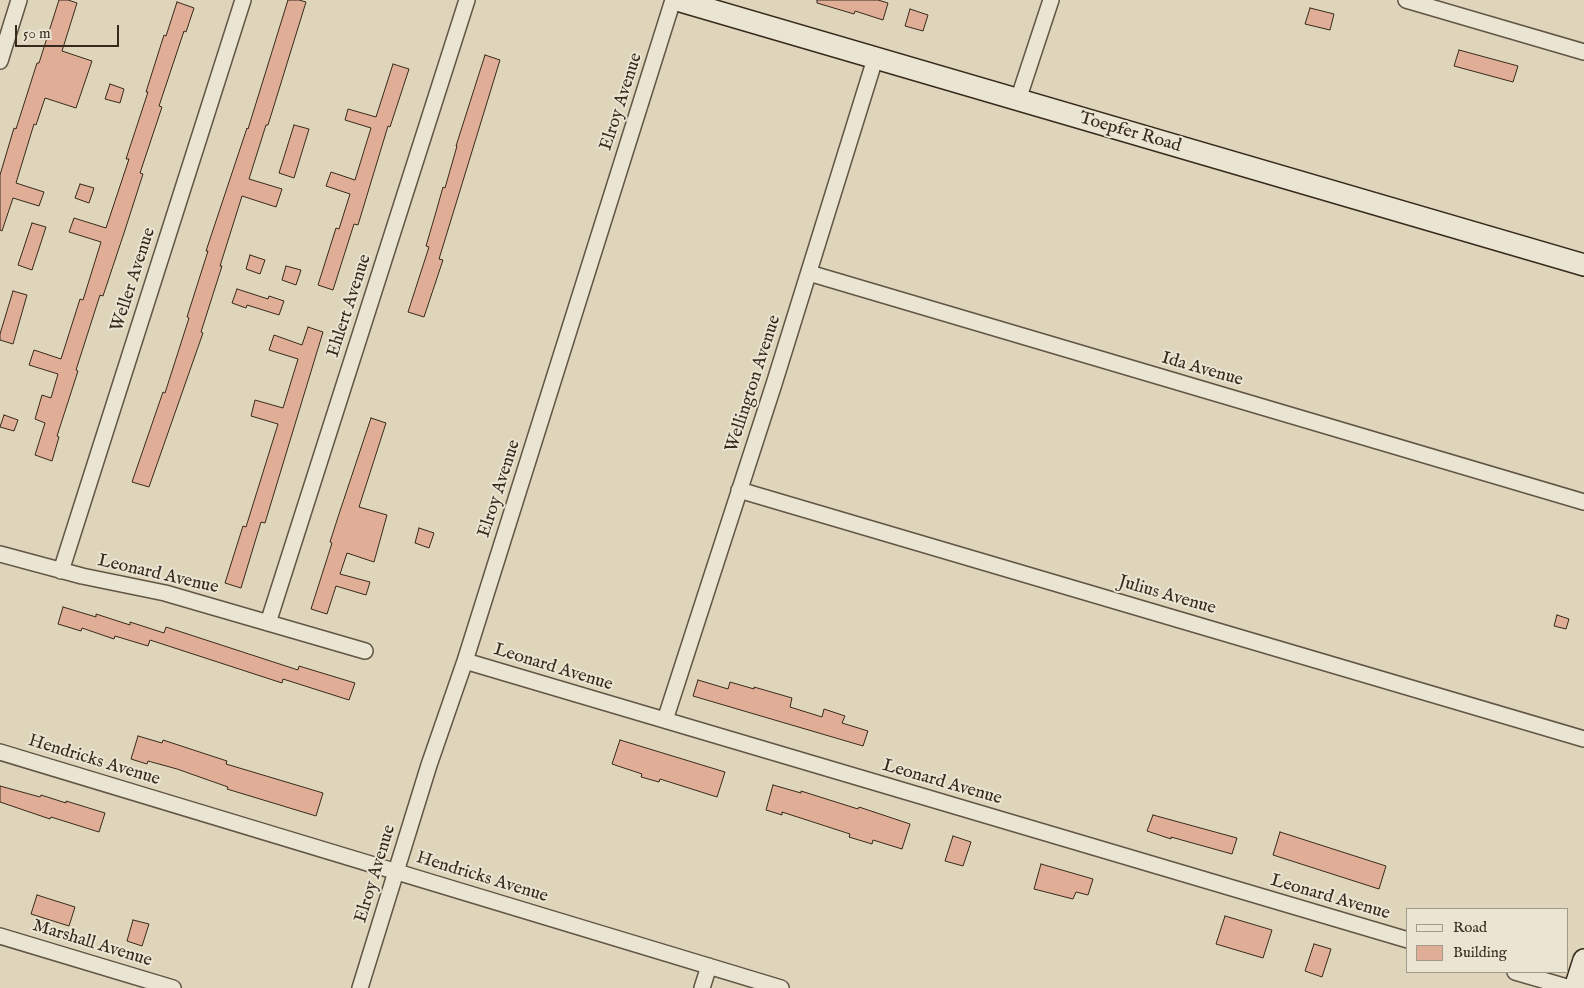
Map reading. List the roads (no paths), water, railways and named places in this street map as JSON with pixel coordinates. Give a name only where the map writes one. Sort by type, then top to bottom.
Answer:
[{"type":"street","points":[[0,61],[19,0]]},
{"type":"street","name":"Weller Avenue","points":[[61,571],[243,0]]},
{"type":"street","name":"Ehlert Avenue","points":[[268,623],[467,0]]},
{"type":"street","name":"Toepfer Road","points":[[675,0],[1584,266]]},
{"type":"street","name":"Elroy Avenue","points":[[360,988],[675,0]]},
{"type":"street","points":[[1018,100],[1051,0]]},
{"type":"street","points":[[1406,0],[1584,52]]},
{"type":"street","name":"Wellington Avenue","points":[[665,720],[809,273],[875,58]]},
{"type":"street","name":"Ida Avenue","points":[[809,273],[1584,502]]},
{"type":"street","name":"Julius Avenue","points":[[739,490],[1584,738]]},
{"type":"street","name":"Leonard Avenue","points":[[0,554],[82,576],[165,592],[365,651]]},
{"type":"street","name":"Leonard Avenue","points":[[465,661],[1406,939]]},
{"type":"street","name":"Hendricks Avenue","points":[[0,752],[781,988]]},
{"type":"street","name":"Marshall Avenue","points":[[0,936],[173,988]]},
{"type":"street","points":[[1575,988],[1584,960]]},
{"type":"street","points":[[702,988],[709,966]]},
{"type":"street","points":[[1518,973],[1570,988]]}]
